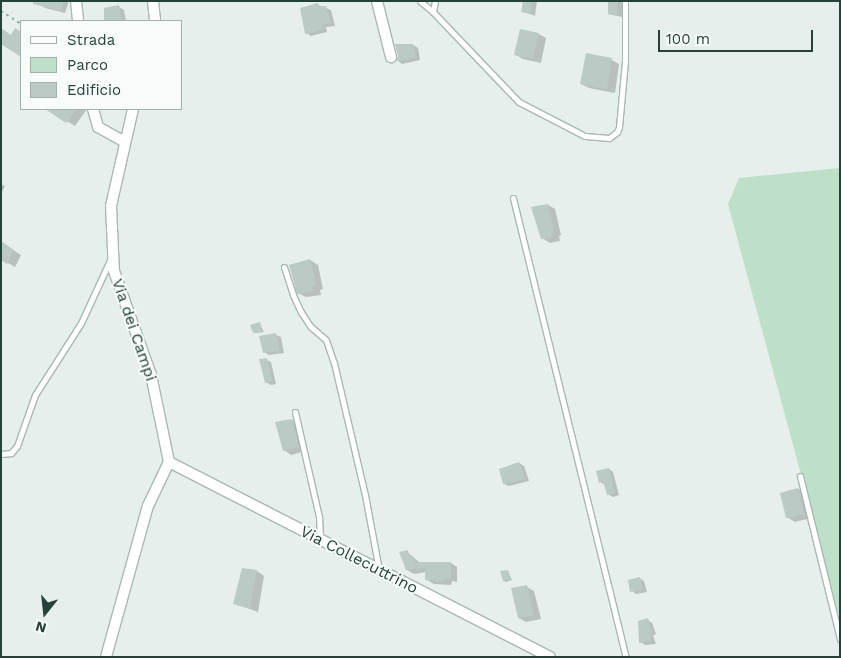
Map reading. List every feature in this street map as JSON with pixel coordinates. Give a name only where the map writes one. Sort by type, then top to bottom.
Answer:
[{"type":"street","points":[[76,1],[78,20]]},
{"type":"street","points":[[153,1],[155,20]]},
{"type":"street","points":[[377,1],[391,57]]},
{"type":"street","points":[[93,110],[98,127],[125,142]]},
{"type":"street","name":"Via dei Campi","points":[[134,110],[111,206],[114,271],[151,375],[169,462]]},
{"type":"street","points":[[106,657],[148,506],[169,462]]},
{"type":"street","name":"Via Collecuttrino","points":[[169,462],[550,657]]},
{"type":"lane","points":[[420,1],[433,12],[519,102],[585,136],[609,138],[617,132],[619,127],[624,60],[625,1]]},
{"type":"lane","points":[[433,12],[435,1]]},
{"type":"lane","points":[[513,198],[626,657]]},
{"type":"lane","points":[[1,454],[11,453],[17,446],[35,395],[81,323],[113,253]]},
{"type":"lane","points":[[284,267],[301,312],[310,326],[326,340],[334,363],[374,539],[379,570]]},
{"type":"lane","points":[[295,412],[319,517],[320,540]]},
{"type":"lane","points":[[800,476],[840,639]]},
{"type":"path","points":[[1,11],[20,23]]},
{"type":"green space","points":[[840,168],[840,619],[728,204],[739,178]]},
{"type":"building","points":[[33,1],[64,1],[61,11],[33,4]]},
{"type":"building","points":[[523,1],[532,1],[530,14],[521,12]]},
{"type":"building","points":[[608,1],[618,1],[617,16],[608,14]]},
{"type":"building","points":[[318,3],[319,7],[326,6],[331,23],[322,25],[323,30],[305,34],[300,8]]},
{"type":"building","points":[[119,5],[122,20],[104,20],[104,8]]},
{"type":"building","points":[[1,28],[11,35],[15,28],[20,31],[20,56],[1,44]]},
{"type":"building","points":[[520,29],[539,33],[533,59],[514,55]]},
{"type":"building","points":[[395,44],[413,44],[416,58],[396,61],[398,56]]},
{"type":"building","points":[[586,53],[612,58],[607,89],[580,84]]},
{"type":"building","points":[[46,110],[76,110],[66,123]]},
{"type":"building","points":[[548,204],[554,231],[551,232],[553,237],[541,239],[531,207]]},
{"type":"building","points":[[1,241],[14,250],[7,264],[1,260]]},
{"type":"building","points":[[310,259],[316,285],[312,286],[313,291],[297,294],[289,265]]},
{"type":"building","points":[[260,322],[262,332],[253,333],[250,325]]},
{"type":"building","points":[[276,333],[280,351],[263,353],[259,336]]},
{"type":"building","points":[[267,358],[272,381],[265,383],[259,359]]},
{"type":"building","points":[[292,419],[299,447],[283,451],[275,422]]},
{"type":"building","points":[[519,462],[525,479],[503,484],[499,469]]},
{"type":"building","points":[[609,468],[615,493],[607,495],[603,481],[599,483],[596,471]]},
{"type":"building","points":[[798,488],[804,514],[786,518],[780,493]]},
{"type":"building","points":[[408,550],[409,556],[413,556],[415,562],[451,562],[451,579],[445,578],[444,582],[425,580],[425,568],[406,570],[399,552]]},
{"type":"building","points":[[242,568],[257,570],[250,609],[233,604]]},
{"type":"building","points":[[508,570],[511,579],[503,581],[500,571]]},
{"type":"building","points":[[640,577],[643,589],[630,592],[628,580]]},
{"type":"building","points":[[527,585],[534,616],[518,618],[511,588]]},
{"type":"building","points":[[648,618],[652,632],[649,633],[651,641],[639,643],[638,621]]}]
